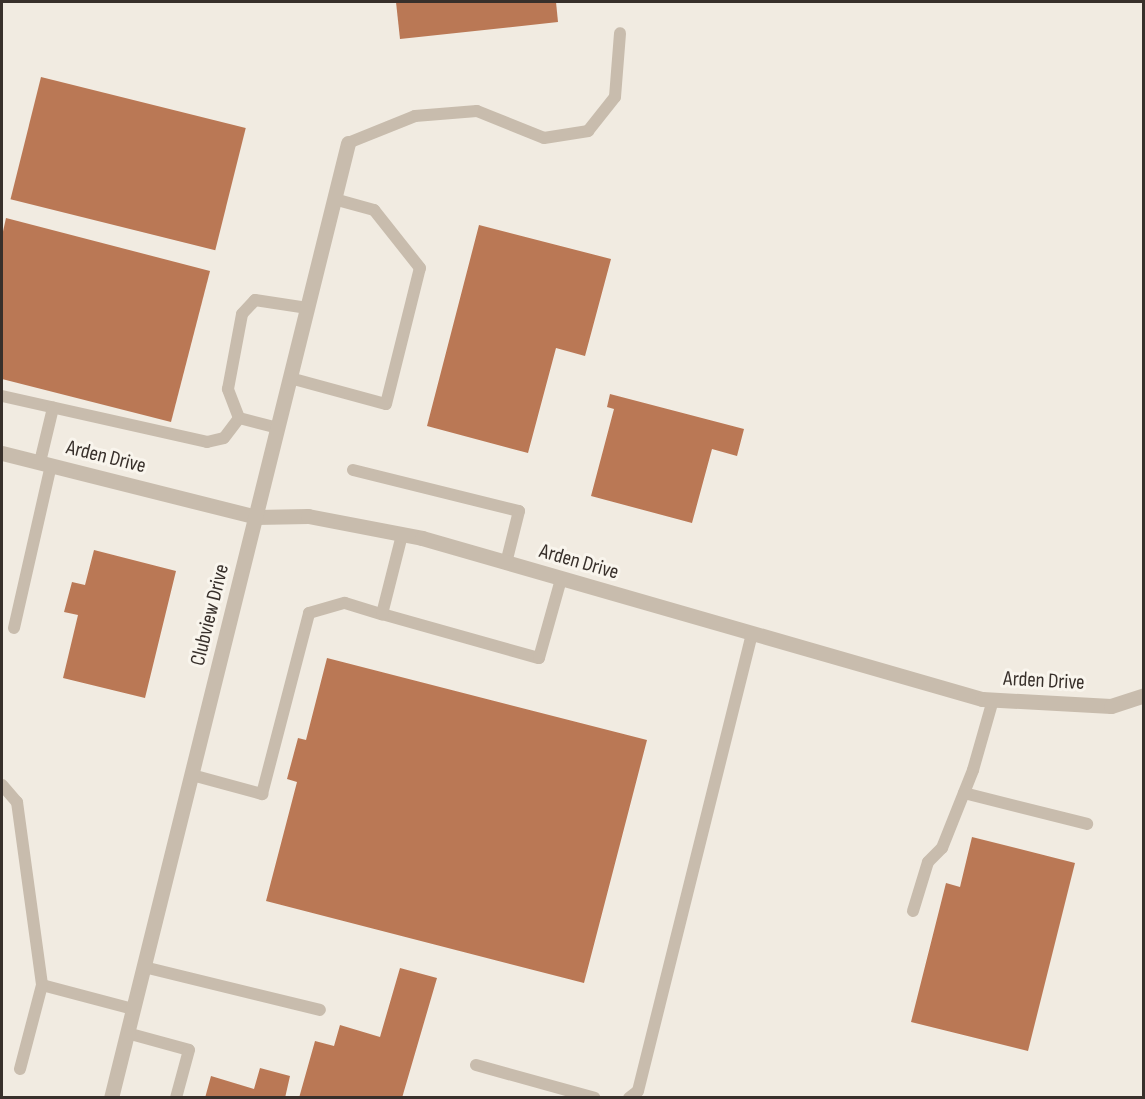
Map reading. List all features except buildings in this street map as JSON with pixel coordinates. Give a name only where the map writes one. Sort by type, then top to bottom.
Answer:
[{"type":"street","name":"Clubview Drive","points":[[111,1098],[348,143]]},
{"type":"street","name":"Arden Drive","points":[[2,453],[256,517],[308,516],[402,535],[993,700],[1111,706],[1143,695]]},
{"type":"lane","points":[[348,143],[415,116],[477,111],[544,138],[588,131],[615,97],[620,33]]},
{"type":"lane","points":[[290,378],[386,404],[420,268],[374,210],[334,199]]},
{"type":"lane","points":[[239,418],[228,389],[242,314],[255,300],[307,308]]},
{"type":"lane","points":[[2,396],[207,442],[224,438],[239,418]]},
{"type":"lane","points":[[14,627],[45,464],[53,408]]},
{"type":"lane","points":[[239,418],[278,428]]},
{"type":"lane","points":[[353,470],[519,511],[506,563]]},
{"type":"lane","points":[[382,614],[402,535]]},
{"type":"lane","points":[[192,775],[262,794],[309,613],[345,603],[539,658],[561,579]]},
{"type":"lane","points":[[629,1098],[638,1091],[752,633]]},
{"type":"lane","points":[[913,911],[928,862],[942,848],[964,793],[993,700]]},
{"type":"lane","points":[[2,786],[17,801],[42,985],[20,1069]]},
{"type":"lane","points":[[964,793],[1087,825]]},
{"type":"lane","points":[[144,967],[321,1010]]},
{"type":"lane","points":[[42,985],[133,1009]]},
{"type":"lane","points":[[127,1033],[189,1050],[176,1098]]},
{"type":"lane","points":[[476,1065],[595,1098]]}]
